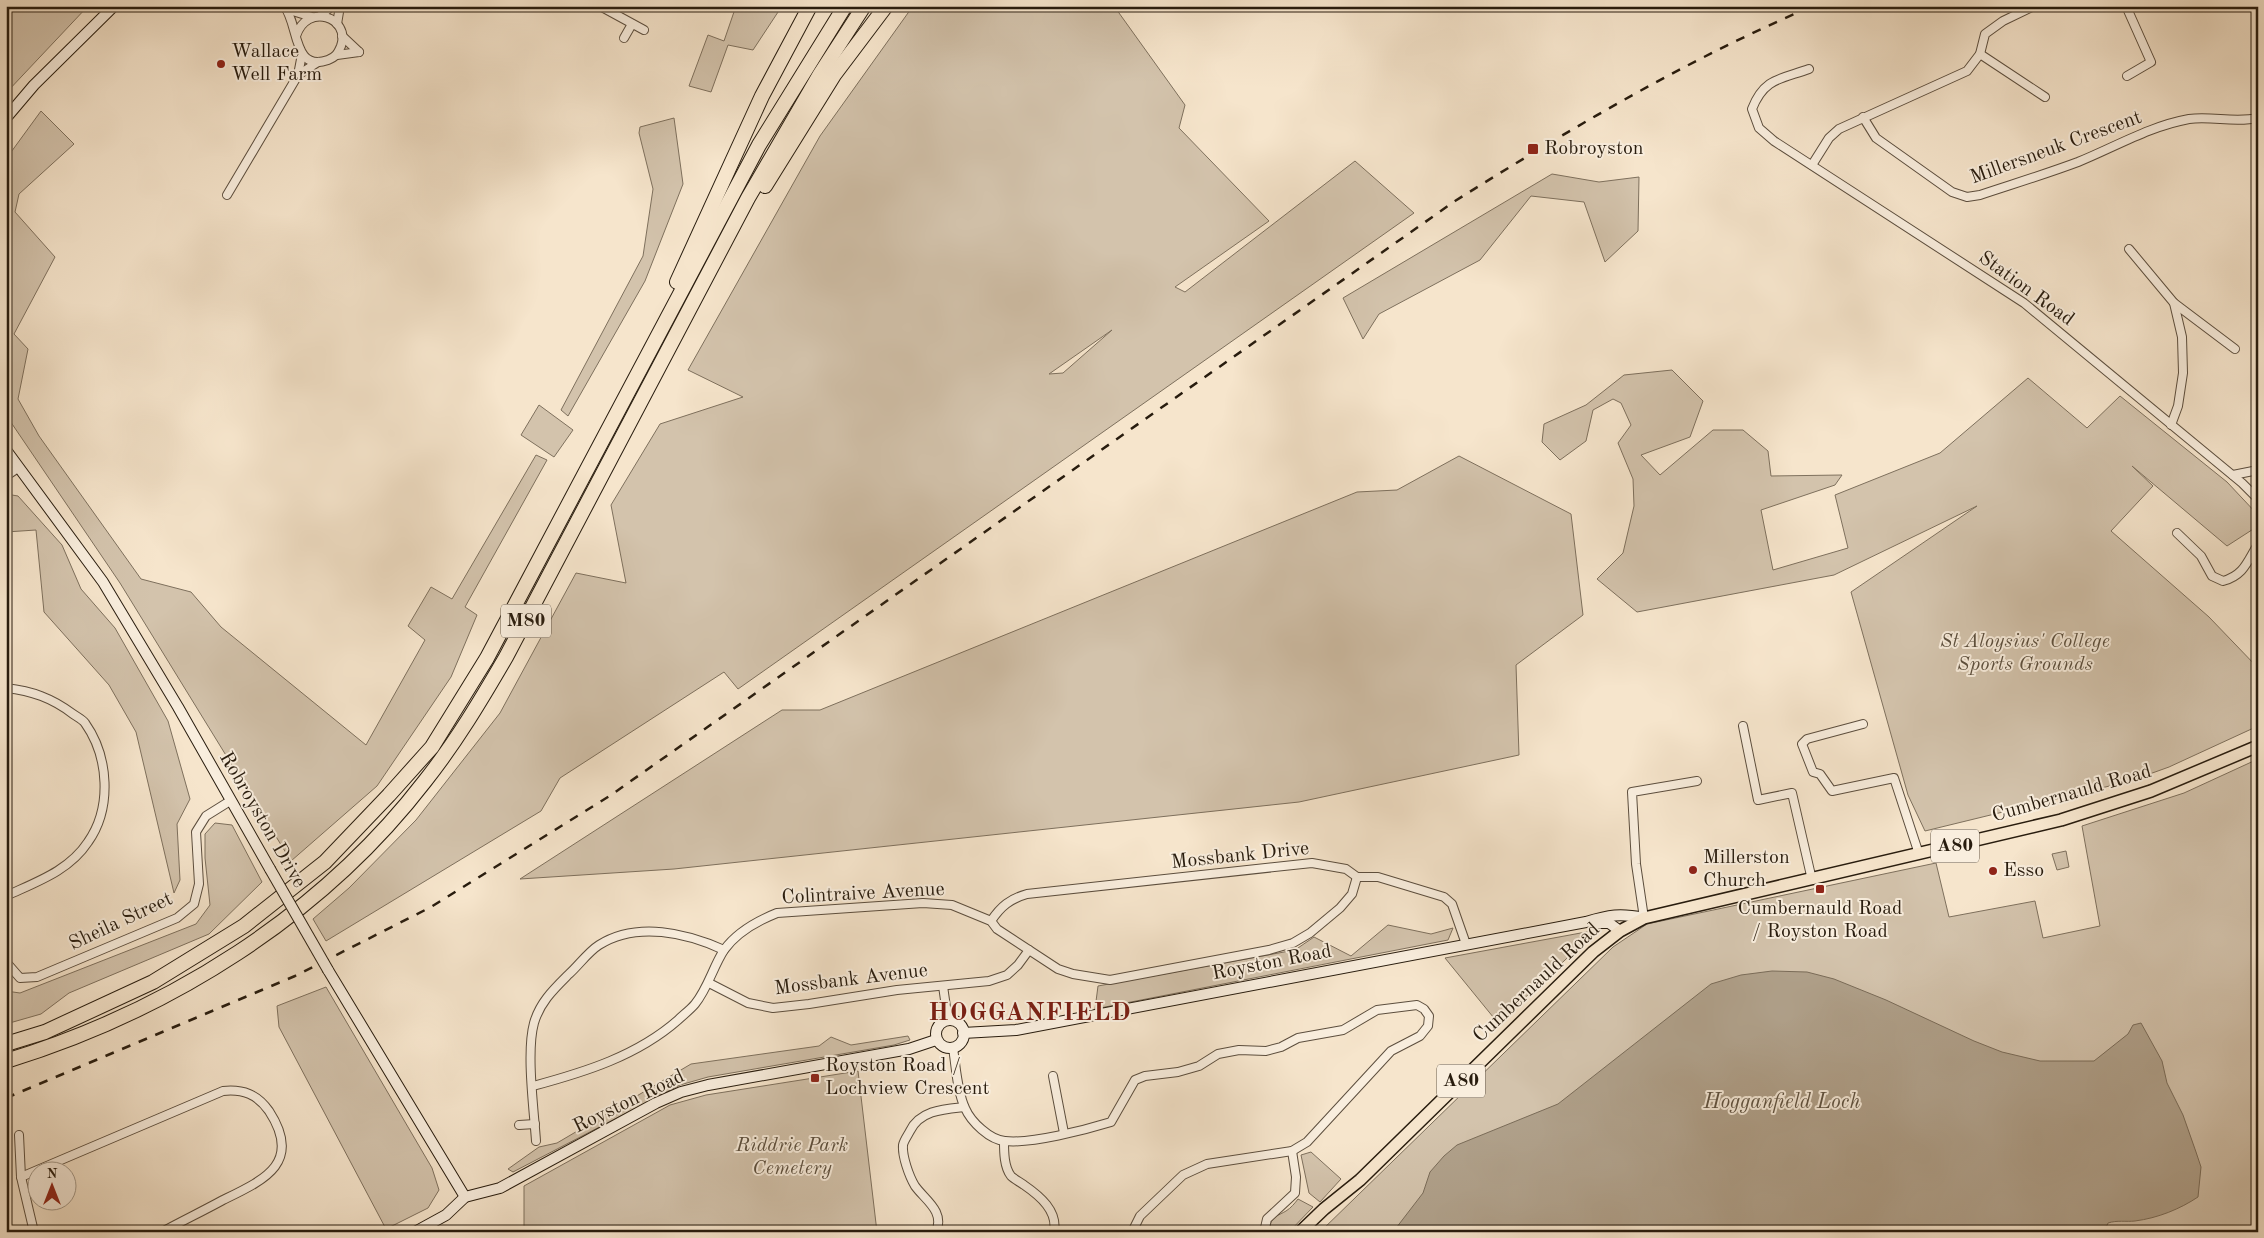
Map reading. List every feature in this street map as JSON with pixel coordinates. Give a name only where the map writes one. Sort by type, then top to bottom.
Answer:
[{"type":"highway","points":[[632,386],[745,132],[810,6]]},
{"type":"highway","name":"M80","points":[[6,1044],[44,1032],[154,982],[244,926],[325,862],[390,795],[432,747],[488,658],[759,145],[845,6]]},
{"type":"highway","name":"M80","points":[[6,1061],[50,1047],[160,999],[256,942],[310,900],[377,838],[425,782],[456,739],[484,695],[775,150],[820,74],[864,6]]},
{"type":"highway","points":[[680,329],[820,98],[886,6]]},
{"type":"main road","name":"Cumbernauld Road","points":[[1300,1232],[1324,1209],[1360,1180],[1582,963],[1620,931],[1644,918],[2061,820],[2110,805],[2198,773],[2258,746]]},
{"type":"street","points":[[6,118],[34,85],[114,6]]},
{"type":"street","points":[[320,16],[332,6]]},
{"type":"street","points":[[337,24],[340,6]]},
{"type":"street","points":[[600,6],[644,30]]},
{"type":"street","points":[[1812,165],[1829,138],[1839,129],[1966,71],[1980,54],[1985,34],[2003,21],[2034,6]]},
{"type":"street","points":[[2126,6],[2151,62],[2127,76]]},
{"type":"street","points":[[285,7],[312,17]]},
{"type":"street","points":[[285,7],[296,36],[298,48],[302,54],[318,62]]},
{"type":"street","points":[[296,36],[301,24],[312,17],[329,18],[337,24],[342,36],[359,52],[337,55],[318,62],[298,75]]},
{"type":"street","points":[[624,38],[632,24]]},
{"type":"street","points":[[337,55],[342,36]]},
{"type":"street","points":[[226,194],[298,75],[302,54]]},
{"type":"street","points":[[1980,54],[2045,98]]},
{"type":"street","name":"Station Road","points":[[1809,69],[1771,82],[1760,90],[1752,109],[1759,128],[1774,141],[2024,304],[2172,425],[2258,499]]},
{"type":"street","name":"Millersneuk Crescent","points":[[1863,118],[1876,138],[1952,192],[1967,197],[1980,196],[2078,162],[2135,136],[2177,122],[2204,118],[2243,120],[2258,118]]},
{"type":"street","points":[[2129,250],[2174,303],[2235,349]]},
{"type":"street","points":[[2172,425],[2178,406],[2182,373],[2182,337],[2174,303]]},
{"type":"street","name":"Robroyston Drive","points":[[6,450],[103,582],[178,707],[328,970],[465,1197]]},
{"type":"street","points":[[6,476],[18,468]]},
{"type":"street","points":[[2232,475],[2258,470]]},
{"type":"street","points":[[2177,533],[2201,556],[2212,576],[2223,581],[2236,578],[2258,544]]},
{"type":"street","points":[[6,688],[27,690],[56,701],[84,722],[97,746],[105,779],[104,809],[88,842],[64,868],[6,896]]},
{"type":"street","points":[[1863,724],[1807,739],[1802,744],[1813,772],[1820,774],[1832,791],[1894,778],[1919,854]]},
{"type":"street","points":[[1744,726],[1758,800],[1792,793],[1812,880]]},
{"type":"street","points":[[1644,918],[1636,864],[1632,792],[1698,780]]},
{"type":"street","name":"Sheila Street","points":[[7,965],[20,978],[37,977],[177,918],[194,904],[199,884],[196,832],[206,816],[230,801]]},
{"type":"street","name":"Mossbank Drive","points":[[991,921],[1001,907],[1012,898],[1027,894],[1312,863],[1346,868],[1357,877],[1378,877],[1444,897],[1452,904],[1466,944]]},
{"type":"street","name":"Colintraive Avenue","points":[[533,1086],[580,1073],[635,1050],[670,1027],[694,1005],[709,983],[724,950],[755,922],[777,913],[923,904],[952,905],[991,921],[997,929],[1058,969],[1073,974],[1110,980],[1269,950],[1293,943],[1310,933],[1340,908],[1352,894],[1357,877]]},
{"type":"street","name":"Royston Road","points":[[963,1033],[1016,1030],[1586,922],[1617,914],[1644,918]]},
{"type":"street","name":"Royston Road","points":[[1586,922],[1609,923],[1620,931]]},
{"type":"street","points":[[536,1141],[532,1041],[534,1022],[547,996],[598,945],[619,936],[646,932],[677,934],[724,950]]},
{"type":"street","name":"Mossbank Avenue","points":[[709,983],[748,1002],[773,1008],[897,990],[990,981],[1007,975],[1018,965],[1029,950]]},
{"type":"street","name":"Mossbank Avenue","points":[[943,986],[948,1021]]},
{"type":"street","points":[[953,1048],[964,1107],[974,1122],[991,1135],[1004,1141],[1029,1140],[1112,1122],[1135,1080],[1145,1076],[1178,1072],[1199,1066],[1218,1054],[1239,1050],[1266,1051],[1281,1047],[1298,1038],[1343,1030],[1377,1010],[1417,1005],[1424,1009],[1429,1016],[1428,1026],[1420,1036],[1391,1051],[1307,1142],[1292,1151],[1207,1164],[1183,1176],[1140,1216],[1132,1232]]},
{"type":"street","points":[[948,1021],[959,1024],[963,1033],[961,1042],[953,1048],[946,1048],[936,1040],[939,1026],[948,1021]]},
{"type":"street","name":"Royston Road","points":[[414,1232],[446,1215],[465,1197],[500,1188],[656,1103],[681,1092],[708,1085],[910,1049],[936,1040]]},
{"type":"street","points":[[1053,1076],[1064,1133]]},
{"type":"street","points":[[22,1177],[224,1091],[237,1090],[258,1098],[269,1111],[281,1133],[281,1148],[276,1167],[259,1182],[162,1232]]},
{"type":"street","points":[[936,1232],[938,1227],[936,1210],[914,1185],[906,1163],[903,1144],[912,1126],[923,1117],[940,1109],[964,1107]]},
{"type":"street","points":[[519,1125],[535,1124]]},
{"type":"street","points":[[19,1135],[22,1177],[34,1232]]},
{"type":"street","points":[[1004,1141],[1005,1162],[1011,1176],[1033,1190],[1048,1205],[1056,1222],[1054,1232]]},
{"type":"street","points":[[1264,1232],[1267,1219],[1296,1193],[1296,1177],[1292,1151]]},
{"type":"green space","points":[[6,6],[88,6],[6,93]]},
{"type":"green space","points":[[736,6],[782,6],[753,50],[728,45],[711,92],[689,86],[708,35],[724,41]]},
{"type":"green space","points":[[913,6],[1114,6],[1185,105],[1179,128],[1269,221],[1175,287],[1185,292],[1355,161],[1414,213],[738,689],[724,672],[560,778],[541,811],[326,941],[313,919],[349,888],[416,820],[500,713],[576,573],[626,583],[611,505],[660,424],[743,397],[688,370],[820,136]],"holes":[[[1112,330],[1063,373],[1049,374]]]},
{"type":"green space","points":[[41,111],[74,144],[19,194],[15,212],[55,257],[14,334],[28,349],[18,399],[39,436],[141,579],[191,592],[221,627],[366,745],[425,640],[408,626],[431,587],[452,599],[536,455],[547,460],[465,607],[477,615],[451,677],[377,786],[291,861],[120,583],[6,415],[6,159]]},
{"type":"green space","points":[[674,118],[683,184],[645,281],[568,416],[561,410],[643,256],[653,189],[639,133],[640,127]]},
{"type":"green space","points":[[1552,174],[1599,182],[1639,177],[1638,231],[1605,262],[1584,202],[1531,196],[1480,260],[1379,314],[1363,339],[1343,298]]},
{"type":"green space","name":"St Aloysius' College Sports Grounds","points":[[1672,370],[1703,401],[1690,437],[1641,455],[1660,475],[1713,430],[1743,430],[1768,451],[1771,476],[1842,475],[1835,485],[1761,510],[1773,570],[1848,548],[1835,495],[1940,453],[2028,378],[2087,428],[2120,396],[2227,482],[2258,515],[2258,526],[2227,546],[2132,466],[2153,486],[2111,531],[2209,617],[2258,668],[2258,726],[2169,767],[2130,781],[1925,831],[1908,795],[1851,592],[1977,506],[1834,575],[1637,612],[1597,579],[1623,553],[1634,506],[1633,479],[1618,443],[1631,425],[1621,403],[1613,399],[1593,410],[1586,441],[1560,460],[1542,442],[1544,424],[1586,405],[1624,375]]},
{"type":"green space","points":[[539,405],[573,430],[554,457],[521,435]]},
{"type":"green space","points":[[1459,456],[1571,514],[1583,615],[1516,665],[1519,755],[1299,802],[674,869],[520,879],[782,710],[820,710],[1357,492],[1397,490]]},
{"type":"green space","points":[[6,494],[18,496],[62,545],[81,589],[115,628],[168,721],[190,799],[177,824],[180,880],[174,893],[136,732],[109,685],[44,612],[36,530],[6,532]]},
{"type":"green space","points":[[2258,759],[2258,1232],[1320,1232],[1613,947],[1647,924],[1936,863],[1949,917],[2035,901],[2043,938],[2100,926],[2082,826],[2184,793]]},
{"type":"green space","points":[[215,823],[232,825],[262,882],[209,934],[69,993],[41,1014],[6,1024],[6,991],[20,993],[196,924],[210,905],[205,858],[205,834]]},
{"type":"green space","points":[[2066,851],[2069,867],[2057,870],[2052,854]]},
{"type":"green space","points":[[1388,925],[1431,934],[1453,928],[1448,940],[1095,1009],[1098,986],[1295,950],[1314,937],[1351,956]]},
{"type":"green space","points":[[1597,930],[1498,1023],[1445,958]]},
{"type":"green space","points":[[326,987],[432,1168],[439,1190],[428,1208],[386,1229],[279,1027],[277,1006]]},
{"type":"green space","points":[[908,1036],[910,1040],[894,1045],[708,1077],[680,1085],[513,1172],[508,1169],[539,1147],[557,1143],[691,1064],[819,1046],[831,1037],[851,1045]]},
{"type":"green space","name":"Riddrie Park Cemetery","points":[[858,1071],[877,1232],[524,1232],[524,1186],[670,1105],[706,1095]]},
{"type":"green space","points":[[1311,1152],[1341,1179],[1320,1202],[1309,1193],[1301,1155]]},
{"type":"green space","points":[[1298,1199],[1313,1207],[1289,1232],[1269,1232],[1274,1218],[1290,1208]]},
{"type":"water","name":"Hogganfield Loch","points":[[1772,971],[1807,972],[1834,979],[1886,1000],[1974,1041],[2002,1052],[2040,1061],[2094,1061],[2128,1034],[2133,1025],[2141,1023],[2162,1061],[2167,1083],[2183,1115],[2201,1167],[2198,1197],[2176,1209],[2152,1218],[2108,1223],[2104,1232],[1393,1232],[1423,1193],[1430,1172],[1457,1145],[1558,1104],[1711,984],[1741,975]]},
{"type":"railway","points":[[6,1098],[295,976],[431,907],[611,795],[1455,201],[1630,96],[1720,49],[1813,6]]},
{"type":"place","name":"Wallace Well Farm","points":[[221,64]]},
{"type":"place","name":"Robroyston","points":[[1533,149]]},
{"type":"place","name":"Millerston Church","points":[[1693,870]]},
{"type":"place","name":"Esso","points":[[1993,871]]},
{"type":"place","name":"Cumbernauld Road / Royston Road","points":[[1820,889]]},
{"type":"place","name":"Royston Road / Lochview Crescent","points":[[815,1078]]},
{"type":"district","name":"HOGGANFIELD","points":[[1030,1013]]}]
